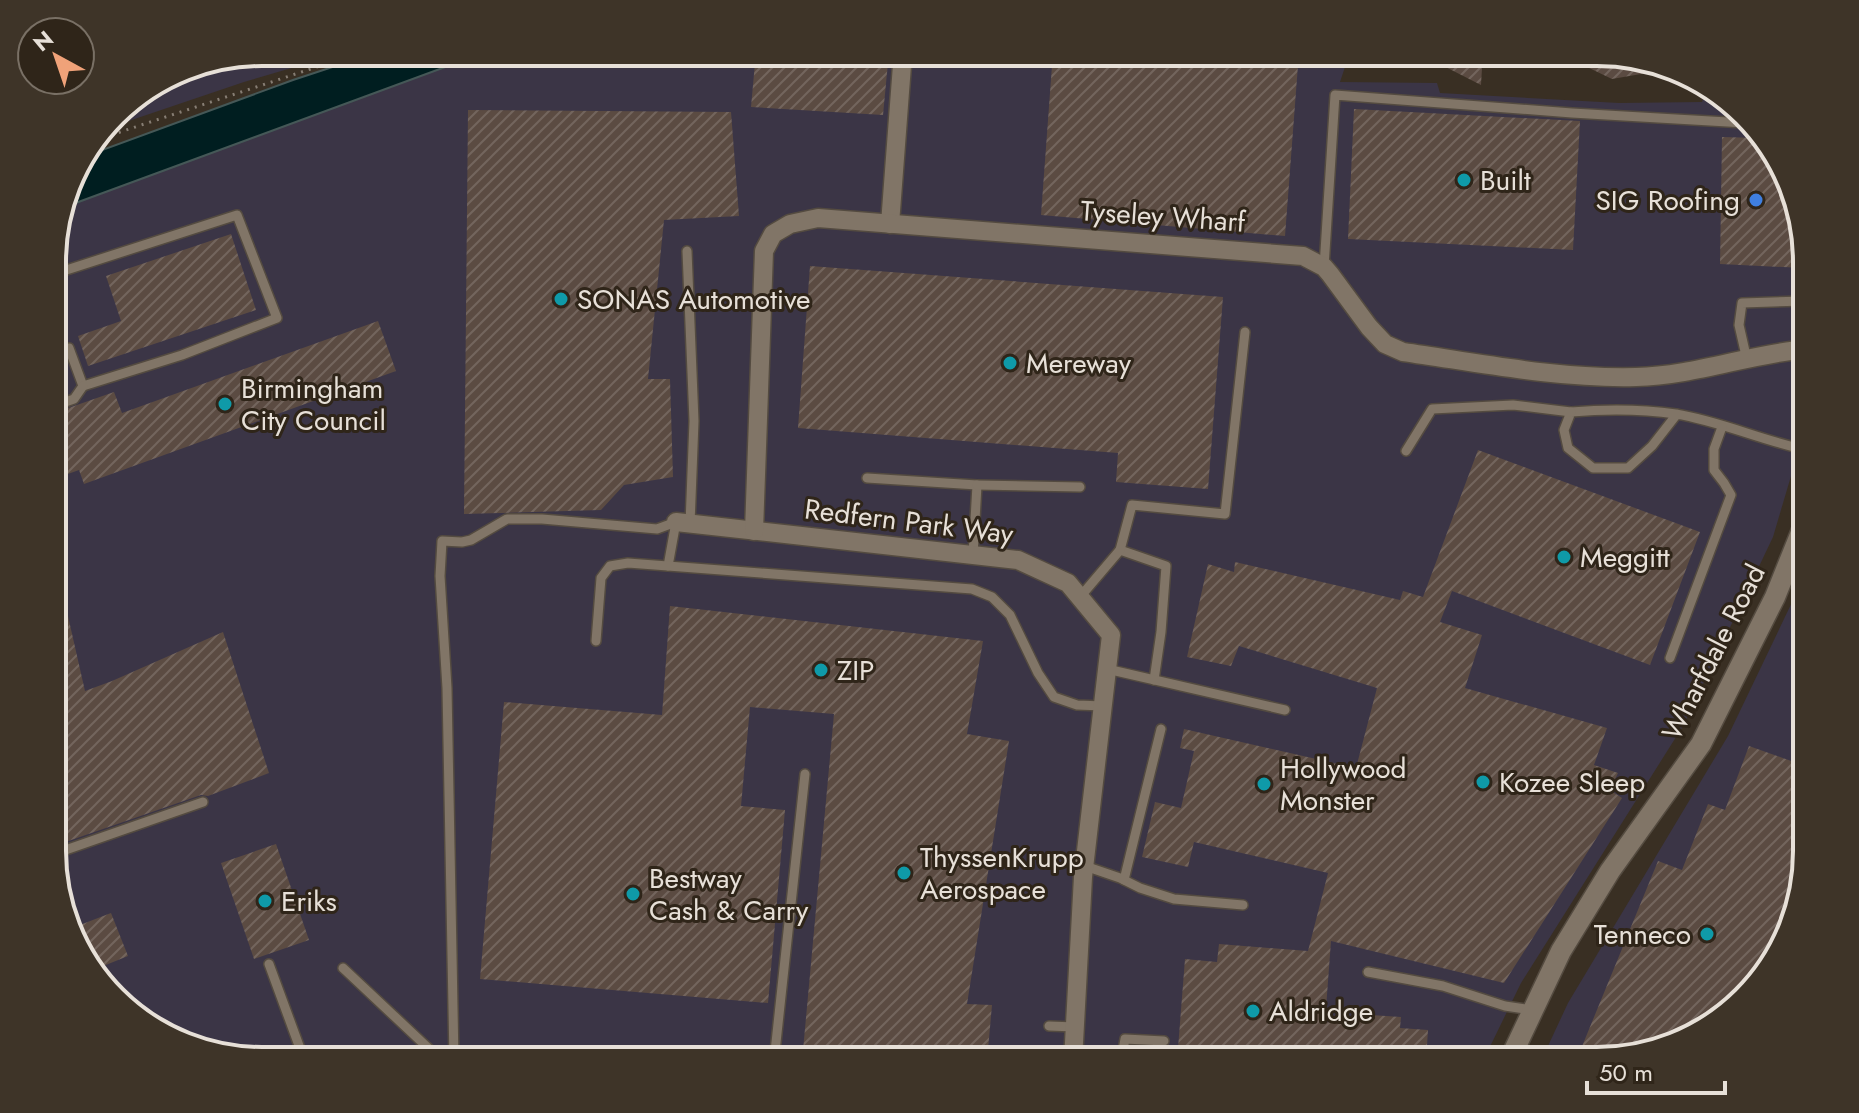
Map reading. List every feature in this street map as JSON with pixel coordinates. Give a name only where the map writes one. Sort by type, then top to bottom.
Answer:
[{"type":"main road","name":"Wharfdale Road","points":[[1515,1047],[1561,951],[1610,871],[1701,744],[1775,597],[1793,552]]},
{"type":"street","points":[[890,224],[902,66]]},
{"type":"street","name":"Tyseley Wharf","points":[[754,531],[764,251],[773,234],[790,224],[818,218],[1303,256],[1324,267]]},
{"type":"street","points":[[1324,267],[1369,327],[1385,344],[1403,352],[1563,374],[1638,377],[1711,368],[1793,351]]},
{"type":"street","name":"Redfern Park Way","points":[[683,523],[1018,560],[1068,583],[1111,635],[1085,866],[1074,1047]]},
{"type":"lane","points":[[1324,267],[1335,95],[1735,122]]},
{"type":"lane","points":[[66,270],[237,215],[277,318],[182,355],[83,386],[74,399],[66,402]]},
{"type":"lane","points":[[668,566],[683,523],[694,421],[687,251]]},
{"type":"lane","points":[[1747,360],[1739,325],[1742,303],[1793,301]]},
{"type":"lane","points":[[1080,597],[1120,550],[1132,505],[1225,514],[1245,332]]},
{"type":"lane","points":[[66,349],[69,348],[83,386]]},
{"type":"lane","points":[[1406,451],[1432,409],[1513,405],[1571,412],[1615,409],[1677,414],[1793,447]]},
{"type":"lane","points":[[1571,412],[1564,430],[1568,448],[1593,468],[1628,468],[1652,446],[1677,414]]},
{"type":"lane","points":[[1670,658],[1731,495],[1714,470],[1714,449],[1722,427]]},
{"type":"lane","points":[[867,478],[1080,487]]},
{"type":"lane","points":[[973,555],[977,485]]},
{"type":"lane","points":[[454,1047],[447,688],[440,576],[442,541],[471,540],[507,519],[657,529],[683,523]]},
{"type":"lane","points":[[1120,550],[1166,566],[1154,680]]},
{"type":"lane","points":[[596,641],[601,578],[610,566],[628,563],[972,589],[992,597],[1010,615],[1038,673],[1054,697],[1077,705],[1103,706]]},
{"type":"lane","points":[[1107,669],[1285,710]]},
{"type":"lane","points":[[1124,880],[1161,729]]},
{"type":"lane","points":[[776,1047],[805,774]]},
{"type":"lane","points":[[66,850],[203,802]]},
{"type":"lane","points":[[1085,866],[1174,899],[1243,905]]},
{"type":"lane","points":[[269,964],[300,1047]]},
{"type":"lane","points":[[343,968],[427,1047]]},
{"type":"lane","points":[[1368,972],[1443,986],[1505,1006],[1532,1010]]},
{"type":"lane","points":[[1049,1026],[1075,1027]]},
{"type":"lane","points":[[1124,1047],[1125,1039],[1164,1041]]},
{"type":"path","points":[[114,134],[320,66]]},
{"type":"shaded area","points":[[298,66],[126,122],[164,92],[199,76],[237,68]]},
{"type":"shaded area","points":[[448,66],[1345,66],[1340,82],[1437,83],[1440,93],[1619,103],[1702,102],[1703,98],[1736,123],[1752,143],[1767,164],[1786,211],[1793,249],[1793,469],[1773,537],[1683,726],[1521,983],[1490,1047],[237,1045],[211,1040],[164,1021],[123,990],[86,938],[70,889],[66,851],[66,262],[75,203]]},
{"type":"shaded area","points":[[1793,600],[1793,864],[1790,881],[1627,1044],[1548,1047],[1568,1003],[1728,736]]},
{"type":"water","points":[[336,66],[448,66],[75,203],[86,175],[102,150]]},
{"type":"building","points":[[755,66],[888,66],[883,115],[751,107]]},
{"type":"building","points":[[1052,66],[1298,66],[1285,236],[1041,215]]},
{"type":"building","points":[[1444,66],[1486,66],[1482,68],[1481,85]]},
{"type":"building","points":[[1585,66],[1647,73],[1612,79]]},
{"type":"building","name":"Built","points":[[1354,109],[1580,121],[1573,250],[1348,239]]},
{"type":"building","name":"SONAS Automotive","points":[[468,110],[731,112],[739,216],[664,220],[648,379],[670,379],[673,477],[624,485],[601,510],[464,514]]},
{"type":"building","name":"SIG Roofing","points":[[1722,137],[1748,138],[1767,164],[1778,187],[1789,224],[1793,268],[1720,264]]},
{"type":"building","points":[[231,234],[256,310],[88,366],[78,336],[121,321],[106,276]]},
{"type":"building","name":"Mereway","points":[[810,266],[1223,297],[1208,489],[1116,482],[1118,453],[798,428]]},
{"type":"building","name":"Birmingham City Council","points":[[378,321],[396,371],[84,484],[79,470],[66,475],[66,409],[114,392],[122,413]]},
{"type":"building","points":[[1478,450],[1700,532],[1650,665],[1452,591],[1440,622],[1482,635],[1465,688],[1607,728],[1594,765],[1618,773],[1610,790],[1622,798],[1504,983],[1331,941],[1325,1022],[1355,1024],[1356,1014],[1401,1017],[1400,1028],[1428,1030],[1427,1047],[1178,1047],[1185,959],[1217,962],[1219,944],[1308,951],[1328,873],[1194,842],[1188,867],[1142,857],[1155,802],[1181,808],[1194,751],[1180,748],[1184,729],[1356,768],[1377,688],[1239,646],[1231,666],[1187,657],[1208,564],[1234,572],[1235,562],[1400,600],[1403,591],[1423,597]]},
{"type":"building","points":[[670,606],[983,641],[967,734],[1009,741],[967,1004],[992,1005],[988,1047],[803,1047],[834,714],[750,707],[741,806],[785,810],[768,1003],[480,979],[504,702],[662,715]]},
{"type":"building","points":[[66,607],[85,691],[223,632],[269,773],[208,796],[201,795],[66,842]]},
{"type":"building","name":"Tenneco","points":[[1749,746],[1793,762],[1793,864],[1786,902],[1767,949],[1736,990],[1695,1021],[1672,1032],[1635,1043],[1582,1047],[1658,861],[1682,870],[1708,804],[1725,810]]},
{"type":"building","name":"Eriks","points":[[276,844],[309,940],[254,959],[221,863]]},
{"type":"building","points":[[111,913],[128,956],[104,966],[80,925]]},
{"type":"place","name":"Built","points":[[1464,180]]},
{"type":"place","name":"SIG Roofing","points":[[1756,200]]},
{"type":"place","name":"SONAS Automotive","points":[[561,299]]},
{"type":"place","name":"Mereway","points":[[1010,363]]},
{"type":"place","name":"Birmingham City Council","points":[[225,404]]},
{"type":"place","name":"Meggitt","points":[[1564,557]]},
{"type":"place","name":"ZIP","points":[[821,670]]},
{"type":"place","name":"Kozee Sleep","points":[[1483,782]]},
{"type":"place","name":"Hollywood Monster","points":[[1264,784]]},
{"type":"place","name":"ThyssenKrupp Aerospace","points":[[904,873]]},
{"type":"place","name":"Bestway Cash & Carry","points":[[633,894]]},
{"type":"place","name":"Eriks","points":[[265,901]]},
{"type":"place","name":"Tenneco","points":[[1707,934]]},
{"type":"place","name":"Aldridge","points":[[1253,1011]]}]
